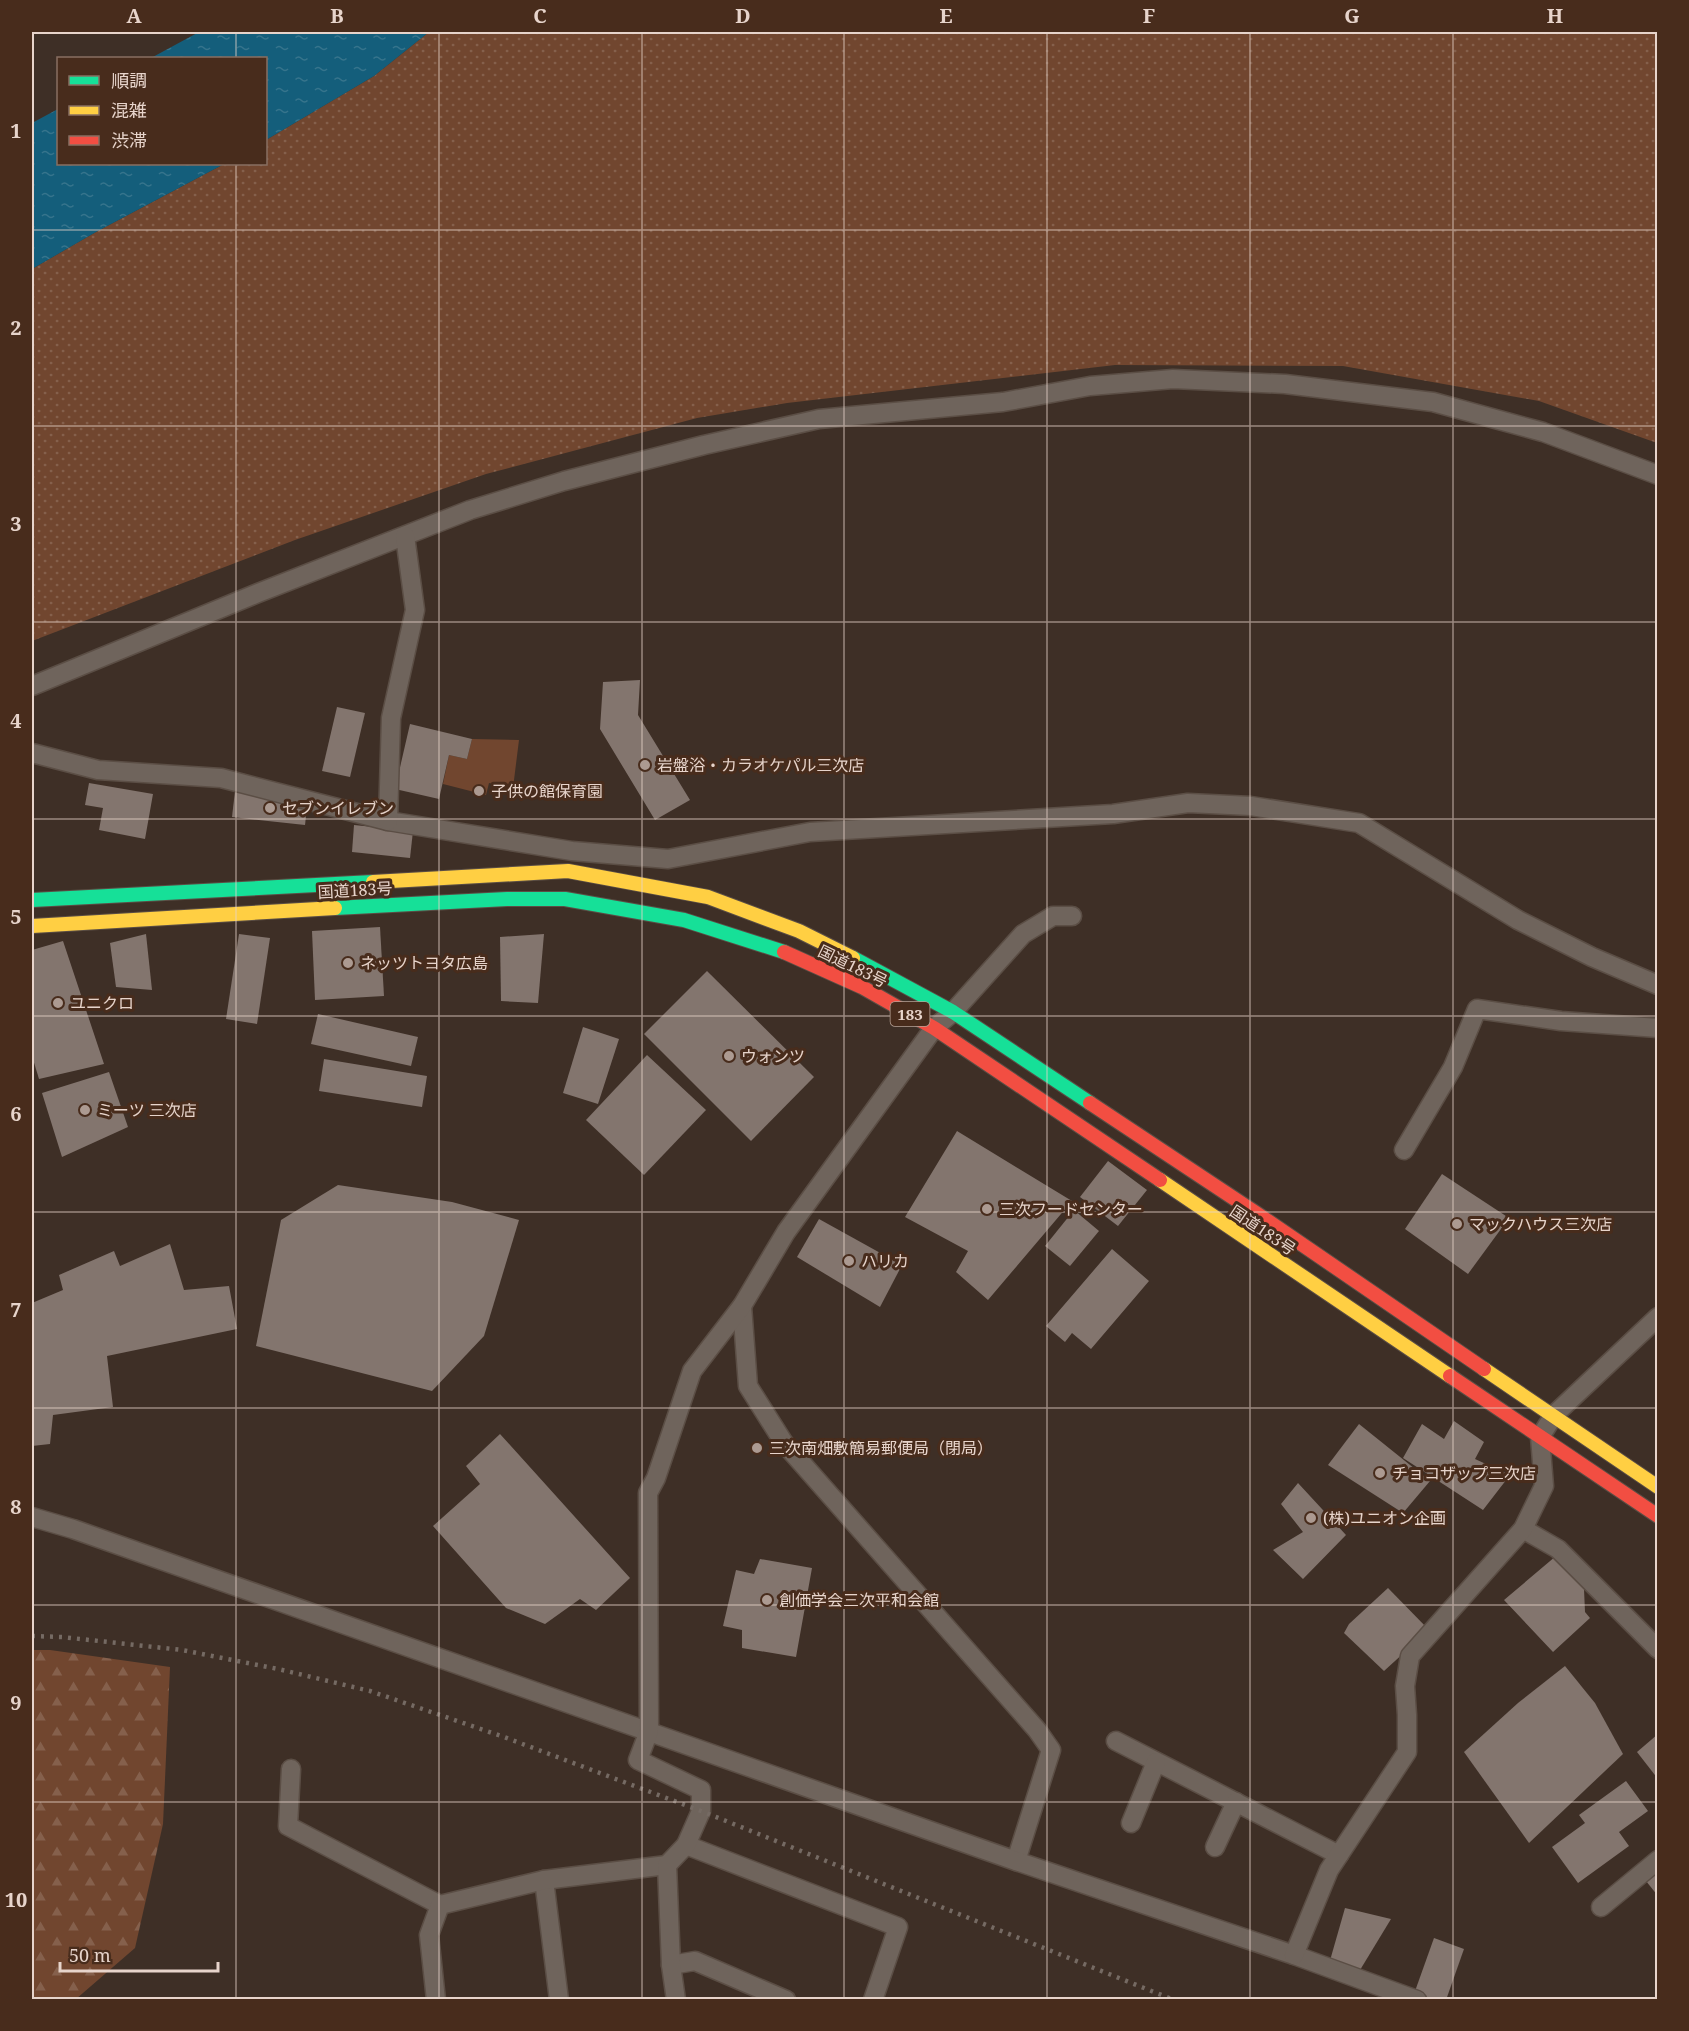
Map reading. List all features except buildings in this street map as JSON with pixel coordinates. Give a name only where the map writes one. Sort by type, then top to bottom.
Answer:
[{"type":"highway","name":"国道183号","points":[[32,900],[568,871],[708,897],[799,931],[953,1012],[1259,1215],[1658,1487]]},
{"type":"highway","name":"国道183号","points":[[32,926],[507,899],[565,899],[684,920],[796,956],[862,987],[934,1028],[1658,1516]]},
{"type":"street","points":[[32,686],[258,592],[470,510],[564,481],[819,419],[1003,402],[1090,386],[1173,379],[1285,384],[1433,402],[1543,432],[1658,475]]},
{"type":"street","points":[[388,821],[391,718],[415,610],[405,536]]},
{"type":"street","points":[[32,753],[98,770],[221,778],[388,821],[572,850],[668,859],[810,832],[1113,814],[1188,803],[1251,806],[1359,823],[1518,920],[1592,957],[1658,985]]},
{"type":"street","points":[[565,899],[572,850]]},
{"type":"street","points":[[291,1769],[288,1826],[440,1905],[544,1880],[667,1865],[686,1845],[701,1811],[701,1790],[638,1760],[649,1731],[648,1493],[656,1478],[692,1371],[742,1306],[786,1232],[934,1028],[953,1012],[1023,934],[1053,916],[1072,916]]},
{"type":"street","points":[[1404,1150],[1453,1067],[1478,1009],[1561,1020],[1658,1028]]},
{"type":"street","points":[[742,1306],[748,1386],[784,1443],[1029,1721],[1051,1750],[1016,1861]]},
{"type":"street","points":[[1294,1954],[1329,1870],[1407,1752],[1405,1686],[1410,1656],[1523,1529],[1544,1486],[1540,1437],[1554,1415],[1658,1317]]},
{"type":"street","points":[[32,1517],[95,1537],[1016,1861],[1294,1954],[1417,2000]]},
{"type":"street","points":[[1523,1529],[1558,1549],[1658,1649]]},
{"type":"street","points":[[1116,1741],[1339,1855]]},
{"type":"street","points":[[1131,1823],[1156,1762]]},
{"type":"street","points":[[1215,1847],[1236,1802]]},
{"type":"street","points":[[686,1845],[898,1927],[873,2000]]},
{"type":"street","points":[[1601,1907],[1658,1860]]},
{"type":"street","points":[[667,1865],[671,1965],[676,2000]]},
{"type":"street","points":[[544,1880],[559,2000]]},
{"type":"street","points":[[436,2000],[429,1935],[440,1905]]},
{"type":"street","points":[[671,1965],[695,1961],[786,2000]]},
{"type":"green space","points":[[429,32],[1657,32],[1657,443],[1539,401],[1343,366],[1115,365],[787,403],[697,418],[486,474],[295,540],[32,641],[32,269],[222,165],[267,165],[267,139],[374,76]]},
{"type":"green space","points":[[472,739],[519,740],[513,788],[489,783],[486,795],[443,784],[449,755],[467,759]]},
{"type":"green space","points":[[32,1650],[50,1650],[170,1667],[163,1824],[135,1948],[76,1999],[32,1999]]},
{"type":"water","points":[[199,32],[429,32],[374,76],[267,139],[267,57],[153,57]]},
{"type":"water","points":[[57,110],[57,165],[222,165],[32,269],[32,123]]},
{"type":"railway","points":[[32,1636],[182,1650],[278,1669],[370,1691],[504,1737],[701,1811],[1174,2000]]},
{"type":"traffic: fast","points":[[32,900],[373,882]]},
{"type":"traffic: fast","points":[[335,908],[507,899],[565,899],[684,920],[784,952]]},
{"type":"traffic: fast","points":[[853,958],[953,1012],[1090,1103]]},
{"type":"traffic: slow","points":[[373,882],[568,871],[708,897],[799,931],[853,958]]},
{"type":"traffic: slow","points":[[32,926],[335,908]]},
{"type":"traffic: slow","points":[[1160,1180],[1450,1376]]},
{"type":"traffic: slow","points":[[1484,1369],[1658,1487]]},
{"type":"traffic: jam","points":[[784,952],[862,987],[934,1028],[1160,1180]]},
{"type":"traffic: jam","points":[[1090,1103],[1484,1369]]},
{"type":"traffic: jam","points":[[1450,1376],[1658,1516]]},
{"type":"place","name":"岩盤浴・カラオケパル三次店","points":[[645,765]]},
{"type":"place","name":"子供の館保育園","points":[[479,791]]},
{"type":"place","name":"セブンイレブン","points":[[270,808]]},
{"type":"place","name":"ネッツトヨタ広島","points":[[348,963]]},
{"type":"place","name":"ユニクロ","points":[[58,1003]]},
{"type":"place","name":"ウォンツ","points":[[729,1056]]},
{"type":"place","name":"ミーツ 三次店","points":[[85,1110]]},
{"type":"place","name":"三次フードセンター","points":[[987,1209]]},
{"type":"place","name":"マックハウス三次店","points":[[1457,1224]]},
{"type":"place","name":"ハリカ","points":[[849,1261]]},
{"type":"place","name":"三次南畑敷簡易郵便局（閉局）","points":[[757,1448]]},
{"type":"place","name":"チョコザップ三次店","points":[[1380,1473]]},
{"type":"place","name":"(株)ユニオン企画","points":[[1311,1518]]},
{"type":"place","name":"創価学会三次平和会館","points":[[767,1600]]}]
